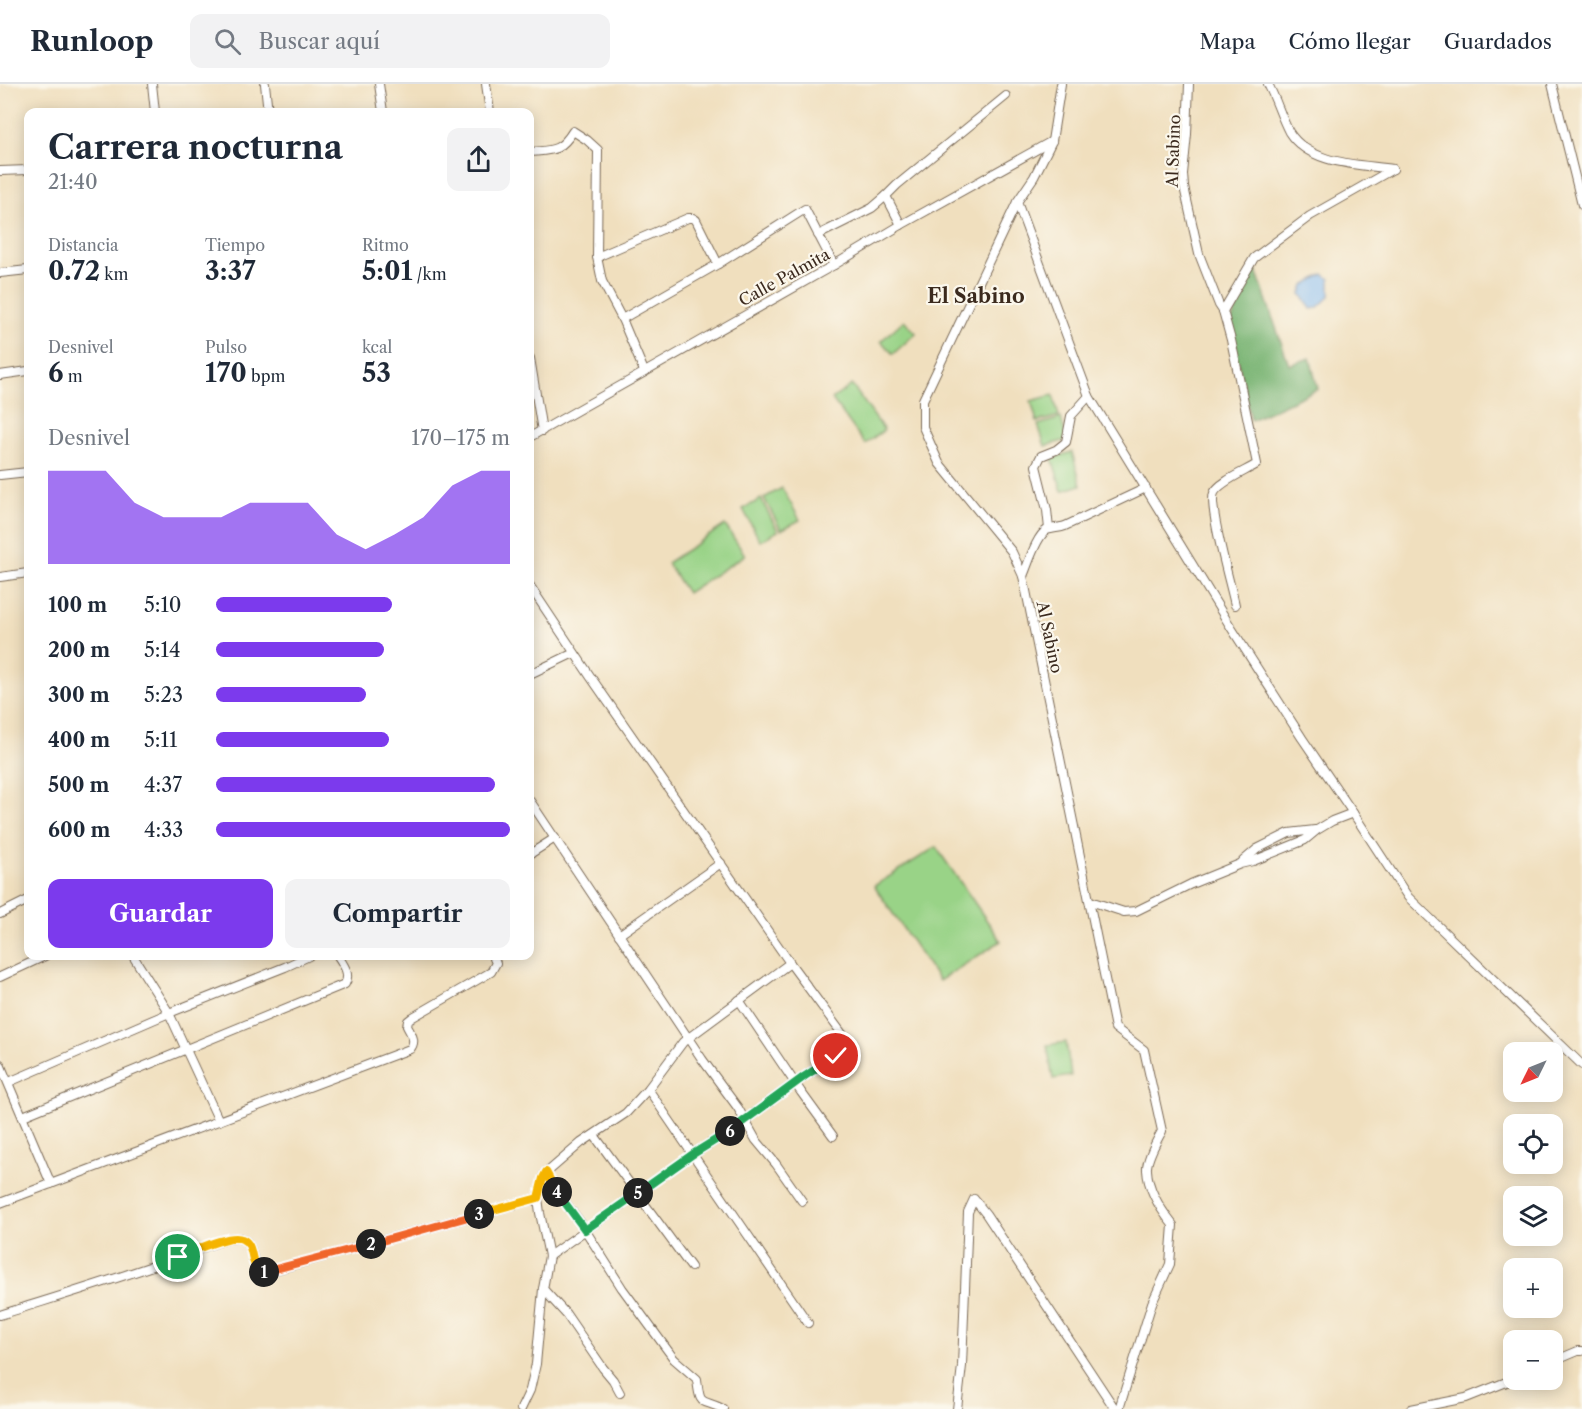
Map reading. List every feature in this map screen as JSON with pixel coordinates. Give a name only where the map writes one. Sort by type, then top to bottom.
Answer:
[{"type":"street","points":[[152,84],[155,108]]},
{"type":"street","points":[[265,84],[268,108]]},
{"type":"street","points":[[379,84],[382,108]]},
{"type":"street","points":[[486,84],[489,108]]},
{"type":"street","name":"Al Sabino","points":[[1061,84],[1052,141],[1034,177],[1017,202],[922,400],[923,426],[939,463],[1012,552],[1023,576],[1115,1028],[1144,1050],[1162,1131],[1156,1140],[1147,1168],[1151,1186],[1162,1211],[1173,1225],[1170,1264],[1152,1303],[1117,1409]]},
{"type":"street","name":"Al Sabino","points":[[1188,84],[1183,174],[1186,204],[1199,254],[1223,311],[1231,340],[1257,464],[1218,487],[1213,495],[1212,503],[1217,530],[1235,605]]},
{"type":"street","points":[[1223,311],[1254,258],[1310,216],[1393,169],[1335,161],[1307,151],[1290,133],[1268,84]]},
{"type":"street","points":[[1552,84],[1582,206]]},
{"type":"street","points":[[818,235],[872,208],[1006,96]]},
{"type":"street","points":[[534,152],[556,149],[573,131],[598,150],[597,257],[602,281],[622,319],[644,371]]},
{"type":"street","name":"Calle Palmita","points":[[534,435],[1052,141]]},
{"type":"street","points":[[0,171],[24,170]]},
{"type":"street","points":[[886,196],[901,225]]},
{"type":"street","points":[[1017,202],[1089,396],[1302,738],[1408,897],[1582,1065]]},
{"type":"street","points":[[622,319],[718,264],[805,209],[834,265]]},
{"type":"street","points":[[597,257],[688,218],[693,218],[718,264]]},
{"type":"street","points":[[0,273],[24,270]]},
{"type":"street","points":[[0,375],[24,372]]},
{"type":"street","points":[[534,382],[542,430]]},
{"type":"street","points":[[1049,529],[1047,510],[1036,466],[1041,456],[1056,450],[1066,442],[1071,416],[1089,396]]},
{"type":"street","points":[[0,475],[24,472]]},
{"type":"street","points":[[1023,576],[1040,535],[1049,529],[1065,526],[1146,488]]},
{"type":"street","points":[[0,577],[24,574]]},
{"type":"street","points":[[534,592],[790,963],[843,1035],[844,1044],[842,1051],[836,1056],[549,1256]]},
{"type":"street","points":[[534,602],[538,599]]},
{"type":"street","points":[[534,672],[574,653]]},
{"type":"street","points":[[534,807],[711,1073],[738,1108],[756,1140],[802,1201]]},
{"type":"street","points":[[1090,901],[1124,912],[1136,911],[1191,884],[1305,840],[1332,821],[1353,813]]},
{"type":"street","points":[[1240,864],[1257,849],[1289,833],[1317,830]]},
{"type":"street","points":[[534,851],[555,838]]},
{"type":"street","points":[[619,934],[721,863]]},
{"type":"street","points":[[0,914],[24,902]]},
{"type":"street","points":[[0,977],[36,960]]},
{"type":"street","points":[[135,960],[169,1014],[219,1121]]},
{"type":"street","points":[[9,1082],[300,960]]},
{"type":"street","points":[[23,1116],[345,984],[348,980],[347,972],[340,960]]},
{"type":"street","points":[[0,1203],[410,1049],[414,1041],[407,1026],[408,1022],[491,972],[496,963],[495,960]]},
{"type":"street","points":[[521,1409],[530,1390],[536,1364],[543,1290],[549,1256],[538,1198],[546,1172],[581,1143],[626,1113],[648,1089],[683,1042],[790,963]]},
{"type":"street","points":[[739,1000],[833,1136]]},
{"type":"street","points":[[0,1064],[51,1184]]},
{"type":"street","points":[[648,1089],[808,1323]]},
{"type":"street","points":[[594,1135],[691,1267]]},
{"type":"street","points":[[546,1172],[622,1288],[674,1359],[697,1379],[699,1398],[723,1409]]},
{"type":"street","points":[[0,1315],[230,1238],[245,1240],[249,1245],[254,1266],[262,1273],[538,1198]]},
{"type":"street","points":[[957,1409],[962,1366],[968,1212],[974,1199],[1117,1409]]},
{"type":"street","points":[[543,1290],[566,1314],[620,1393]]},
{"type":"street","points":[[1563,1357],[1582,1351]]},
{"type":"street","points":[[1411,1409],[1466,1398],[1503,1383]]},
{"type":"green space","points":[[1255,267],[1289,365],[1310,358],[1318,389],[1251,420],[1230,324]]},
{"type":"green space","points":[[904,320],[916,333],[893,354],[881,341]]},
{"type":"green space","points":[[852,385],[884,430],[865,444],[832,399]]},
{"type":"green space","points":[[1053,395],[1059,416],[1037,422],[1031,401]]},
{"type":"green space","points":[[1061,418],[1067,440],[1045,446],[1038,425]]},
{"type":"green space","points":[[1072,452],[1081,485],[1062,491],[1052,458]]},
{"type":"green space","points":[[782,488],[800,520],[781,530],[764,498]]},
{"type":"green space","points":[[761,499],[778,531],[760,541],[743,509]]},
{"type":"green space","points":[[725,525],[745,555],[687,593],[667,563]]},
{"type":"green space","points":[[936,847],[1001,941],[939,981],[874,886]]},
{"type":"green space","points":[[1066,1042],[1071,1076],[1053,1079],[1047,1045]]},
{"type":"water","points":[[1324,274],[1330,279],[1330,296],[1317,308],[1311,309],[1301,294],[1304,285]]},
{"type":"district","name":"El Sabino","points":[[976,296]]},
{"type":"route","points":[[178,1257],[230,1238],[239,1238],[245,1240],[249,1245],[254,1266],[258,1271],[262,1273],[271,1271],[538,1198],[546,1172],[585,1230],[836,1056]]}]
